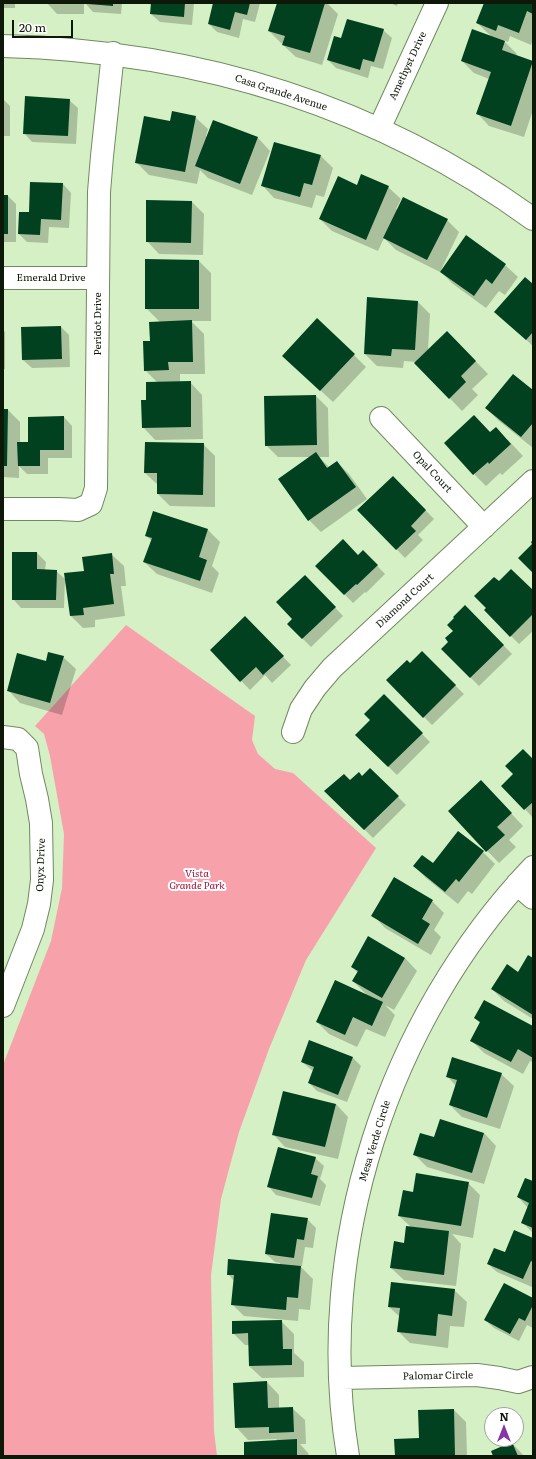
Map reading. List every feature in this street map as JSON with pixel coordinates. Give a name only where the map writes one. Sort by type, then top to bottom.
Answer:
[{"type":"street","name":"Amethyst Drive","points":[[379,129],[436,3]]},
{"type":"street","name":"Casa Grande Avenue","points":[[3,46],[59,48],[153,59],[238,78],[318,104],[379,129],[439,158],[533,219]]},
{"type":"street","name":"Peridot Drive","points":[[3,509],[78,510],[91,504],[96,488],[99,192],[113,54]]},
{"type":"street","name":"Emerald Drive","points":[[3,278],[98,278]]},
{"type":"street","name":"Opal Court","points":[[381,418],[484,527]]},
{"type":"street","name":"Diamond Court","points":[[293,732],[301,709],[315,688],[332,668],[533,481]]},
{"type":"street","name":"Onyx Drive","points":[[3,737],[18,739],[27,748],[28,761],[39,811],[43,851],[39,904],[33,928],[7,984],[3,1006]]},
{"type":"street","name":"Mesa Verde Circle","points":[[348,1456],[344,1430],[341,1378],[340,1332],[344,1278],[352,1222],[378,1127],[392,1087],[410,1045],[435,1000],[459,960],[484,925],[517,884],[533,867]]},
{"type":"street","points":[[517,884],[533,898]]},
{"type":"street","name":"Palomar Circle","points":[[341,1378],[477,1375],[518,1382],[533,1377]]},
{"type":"green space","name":"Vista Grande Park","points":[[126,625],[255,716],[252,740],[258,754],[275,769],[293,773],[376,848],[306,960],[269,1049],[239,1132],[221,1199],[211,1275],[214,1431],[217,1456],[3,1456],[3,1065],[51,941],[62,888],[64,834],[50,756],[44,734],[35,726]]},
{"type":"building","points":[[113,3],[113,6],[88,4]]},
{"type":"building","points":[[151,3],[185,3],[184,17],[150,14]]},
{"type":"building","points":[[213,3],[250,3],[247,15],[235,12],[230,30],[208,24]]},
{"type":"building","points":[[277,3],[325,3],[310,53],[282,45],[285,36],[268,31]]},
{"type":"building","points":[[484,3],[533,3],[533,14],[527,11],[519,33],[498,25],[496,31],[476,23]]},
{"type":"building","points":[[347,19],[384,29],[374,62],[363,59],[360,70],[327,60],[334,36],[341,38]]},
{"type":"building","points":[[472,29],[505,41],[502,50],[533,61],[511,126],[476,114],[491,72],[461,61]]},
{"type":"building","points":[[25,96],[70,99],[68,136],[23,134]]},
{"type":"building","points":[[172,111],[196,116],[185,172],[135,163],[144,116],[170,121]]},
{"type":"building","points":[[213,120],[258,137],[240,184],[195,166]]},
{"type":"building","points":[[274,142],[321,155],[312,185],[304,183],[300,197],[261,186]]},
{"type":"building","points":[[361,174],[389,186],[366,240],[319,219],[338,176],[357,185]]},
{"type":"building","points":[[30,182],[63,183],[61,220],[41,219],[40,235],[18,234],[19,212],[29,212]]},
{"type":"building","points":[[3,195],[8,195],[8,234],[3,234]]},
{"type":"building","points":[[403,197],[448,219],[427,260],[383,238]]},
{"type":"building","points":[[146,200],[192,201],[191,243],[146,242]]},
{"type":"building","points":[[466,235],[506,264],[492,284],[486,279],[474,296],[440,272]]},
{"type":"building","points":[[145,259],[199,260],[199,309],[145,309]]},
{"type":"building","points":[[525,277],[533,284],[533,332],[526,340],[494,312]]},
{"type":"building","points":[[367,297],[418,301],[415,350],[392,349],[391,356],[364,354]]},
{"type":"building","points":[[317,318],[355,354],[320,391],[282,356]]},
{"type":"building","points":[[192,320],[193,362],[168,362],[169,370],[144,371],[143,341],[150,341],[149,322]]},
{"type":"building","points":[[61,326],[62,359],[22,360],[21,327]]},
{"type":"building","points":[[447,331],[476,361],[461,376],[466,382],[449,399],[414,363]]},
{"type":"building","points":[[513,374],[533,390],[533,423],[521,437],[485,408]]},
{"type":"building","points":[[191,381],[191,427],[142,428],[141,400],[146,400],[146,382]]},
{"type":"building","points":[[316,395],[317,445],[265,446],[264,396]]},
{"type":"building","points":[[3,409],[8,409],[7,466],[3,466]]},
{"type":"building","points":[[474,415],[490,432],[496,427],[511,444],[489,464],[488,462],[473,475],[444,443]]},
{"type":"building","points":[[64,416],[64,450],[40,450],[40,466],[18,466],[17,442],[28,442],[28,417]]},
{"type":"building","points":[[145,442],[204,443],[203,495],[157,494],[157,473],[144,473]]},
{"type":"building","points":[[316,452],[327,468],[337,461],[356,487],[308,521],[278,479]]},
{"type":"building","points":[[393,476],[426,510],[411,526],[416,531],[396,550],[357,510]]},
{"type":"building","points":[[153,511],[208,529],[199,557],[207,560],[200,581],[143,562],[152,538],[145,536]]},
{"type":"building","points":[[343,539],[358,555],[363,550],[378,565],[344,595],[315,566]]},
{"type":"building","points":[[533,540],[533,573],[518,558],[532,544],[531,542]]},
{"type":"building","points":[[12,552],[37,552],[37,569],[57,570],[56,600],[12,600]]},
{"type":"building","points":[[112,553],[114,574],[110,574],[114,604],[83,608],[84,615],[70,616],[64,573],[84,571],[82,557]]},
{"type":"building","points":[[511,569],[533,590],[533,614],[510,637],[484,610],[486,608],[474,596],[494,577],[499,581]]},
{"type":"building","points":[[305,575],[336,607],[302,639],[287,624],[292,619],[276,602]]},
{"type":"building","points":[[465,605],[504,645],[470,678],[441,649],[448,642],[445,638],[453,631],[447,625]]},
{"type":"building","points":[[245,616],[284,656],[263,675],[256,667],[240,682],[210,650]]},
{"type":"building","points":[[422,651],[456,685],[423,718],[386,680],[407,660],[410,663]]},
{"type":"building","points":[[48,652],[64,656],[50,703],[7,691],[17,653],[46,661]]},
{"type":"building","points":[[384,694],[423,733],[388,767],[355,735],[370,720],[364,714]]},
{"type":"building","points":[[523,749],[533,759],[533,802],[524,810],[501,786],[513,774],[505,766]]},
{"type":"building","points":[[370,768],[399,796],[364,830],[324,791],[344,774],[350,780],[359,772],[362,776]]},
{"type":"building","points":[[481,780],[512,813],[497,827],[505,835],[486,852],[448,811]]},
{"type":"building","points":[[458,831],[484,851],[459,882],[456,879],[445,892],[413,866],[422,855],[433,863]]},
{"type":"building","points":[[394,877],[433,900],[422,919],[430,924],[418,944],[371,916]]},
{"type":"building","points":[[368,936],[405,958],[382,998],[352,981],[358,971],[351,967]]},
{"type":"building","points":[[528,955],[533,958],[533,1015],[491,989],[507,964],[518,972]]},
{"type":"building","points":[[335,980],[383,1002],[372,1026],[353,1017],[345,1035],[316,1022]]},
{"type":"building","points":[[484,1000],[533,1026],[533,1058],[518,1049],[511,1062],[470,1041],[480,1022],[474,1018]]},
{"type":"building","points":[[309,1040],[353,1057],[338,1095],[308,1083],[314,1067],[301,1062]]},
{"type":"building","points":[[452,1057],[502,1073],[487,1118],[449,1105],[457,1080],[446,1077]]},
{"type":"building","points":[[283,1091],[336,1104],[325,1147],[272,1135]]},
{"type":"building","points":[[440,1119],[484,1133],[472,1173],[413,1155],[420,1133],[434,1137]]},
{"type":"building","points":[[278,1147],[316,1157],[311,1174],[318,1176],[312,1198],[267,1187]]},
{"type":"building","points":[[416,1173],[469,1182],[461,1226],[398,1216],[403,1190],[413,1192]]},
{"type":"building","points":[[525,1178],[533,1181],[533,1228],[521,1223],[529,1203],[517,1197]]},
{"type":"building","points":[[271,1213],[308,1218],[304,1240],[297,1239],[294,1258],[265,1254]]},
{"type":"building","points":[[406,1226],[449,1231],[444,1275],[390,1268],[394,1241],[404,1243]]},
{"type":"building","points":[[514,1230],[533,1238],[533,1262],[531,1261],[523,1279],[487,1264],[494,1248],[505,1252]]},
{"type":"building","points":[[228,1259],[301,1266],[298,1298],[287,1297],[286,1310],[231,1305],[234,1275],[227,1275]]},
{"type":"building","points":[[391,1282],[455,1289],[452,1316],[438,1314],[436,1336],[397,1332],[400,1308],[388,1307]]},
{"type":"building","points":[[504,1283],[533,1298],[533,1305],[525,1321],[519,1318],[510,1334],[484,1320]]},
{"type":"building","points":[[282,1320],[283,1349],[292,1349],[292,1365],[249,1366],[248,1333],[232,1334],[232,1321]]},
{"type":"building","points":[[267,1381],[268,1408],[293,1407],[294,1432],[269,1433],[269,1427],[235,1428],[233,1383]]},
{"type":"building","points":[[454,1409],[455,1456],[395,1456],[394,1439],[419,1438],[418,1410]]},
{"type":"building","points":[[297,1439],[297,1456],[244,1456],[244,1442]]},
{"type":"building","points":[[500,1447],[514,1447],[518,1456],[493,1456],[491,1451]]}]
